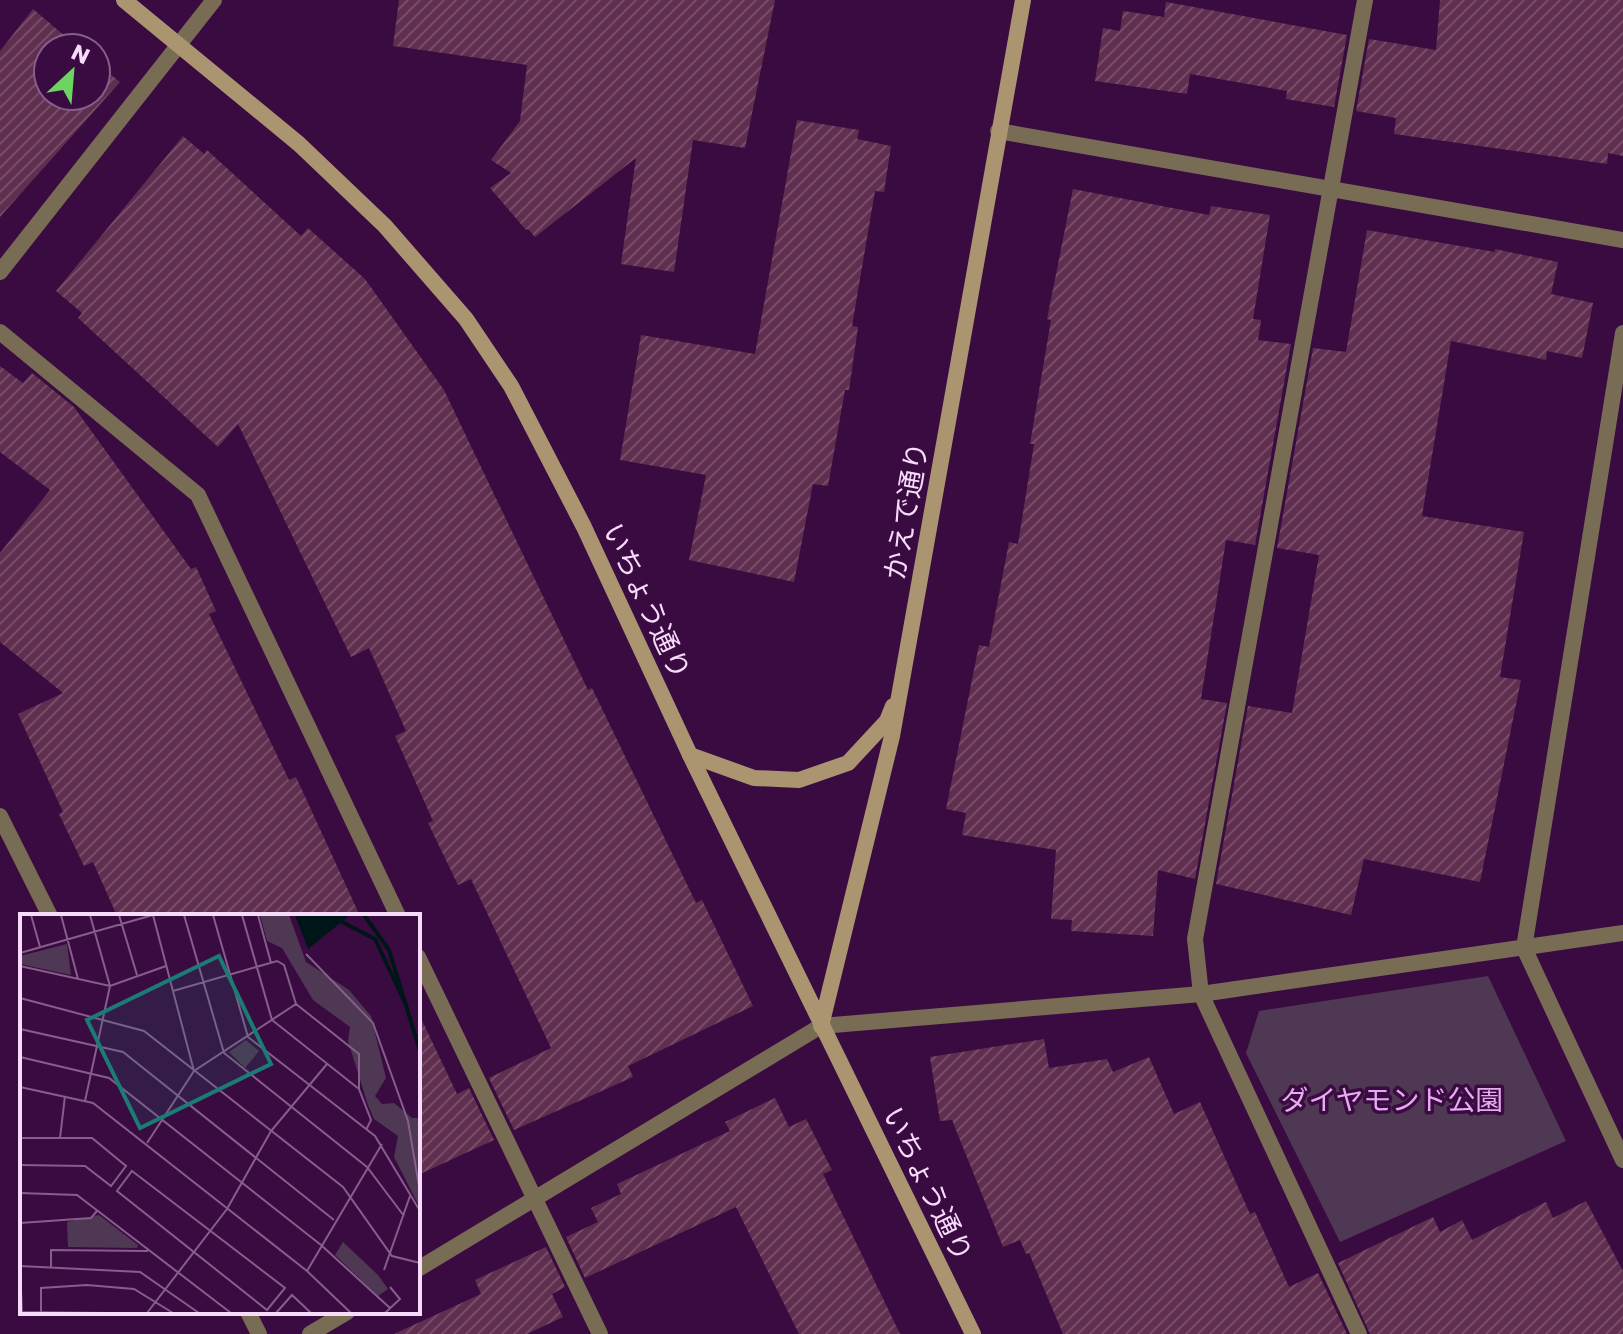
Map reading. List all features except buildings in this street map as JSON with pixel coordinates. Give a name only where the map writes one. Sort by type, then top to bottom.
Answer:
[{"type":"street","name":"いちょう通り","points":[[124,0],[299,144],[385,226],[466,319],[511,386],[577,513],[690,755],[973,1334]]},
{"type":"street","points":[[0,272],[214,0]]},
{"type":"street","name":"かえで通り","points":[[821,1026],[904,678],[1023,0]]},
{"type":"street","points":[[1359,1334],[1201,994],[1195,939],[1365,0]]},
{"type":"street","points":[[998,131],[1623,240]]},
{"type":"street","points":[[0,332],[198,495],[397,914]]},
{"type":"street","points":[[1623,333],[1524,948],[1623,1160]]},
{"type":"street","points":[[690,755],[754,778],[799,780],[848,763],[887,721],[904,678]]},
{"type":"street","points":[[0,816],[49,914]]},
{"type":"street","points":[[420,1268],[821,1026],[1201,994],[1623,933]]},
{"type":"street","points":[[420,961],[600,1334]]},
{"type":"street","points":[[249,1314],[259,1334]]},
{"type":"street","points":[[310,1334],[344,1314]]},
{"type":"green space","name":"ダイヤモンド公園","points":[[1488,976],[1566,1141],[1340,1242],[1246,1053],[1259,1011]]}]
